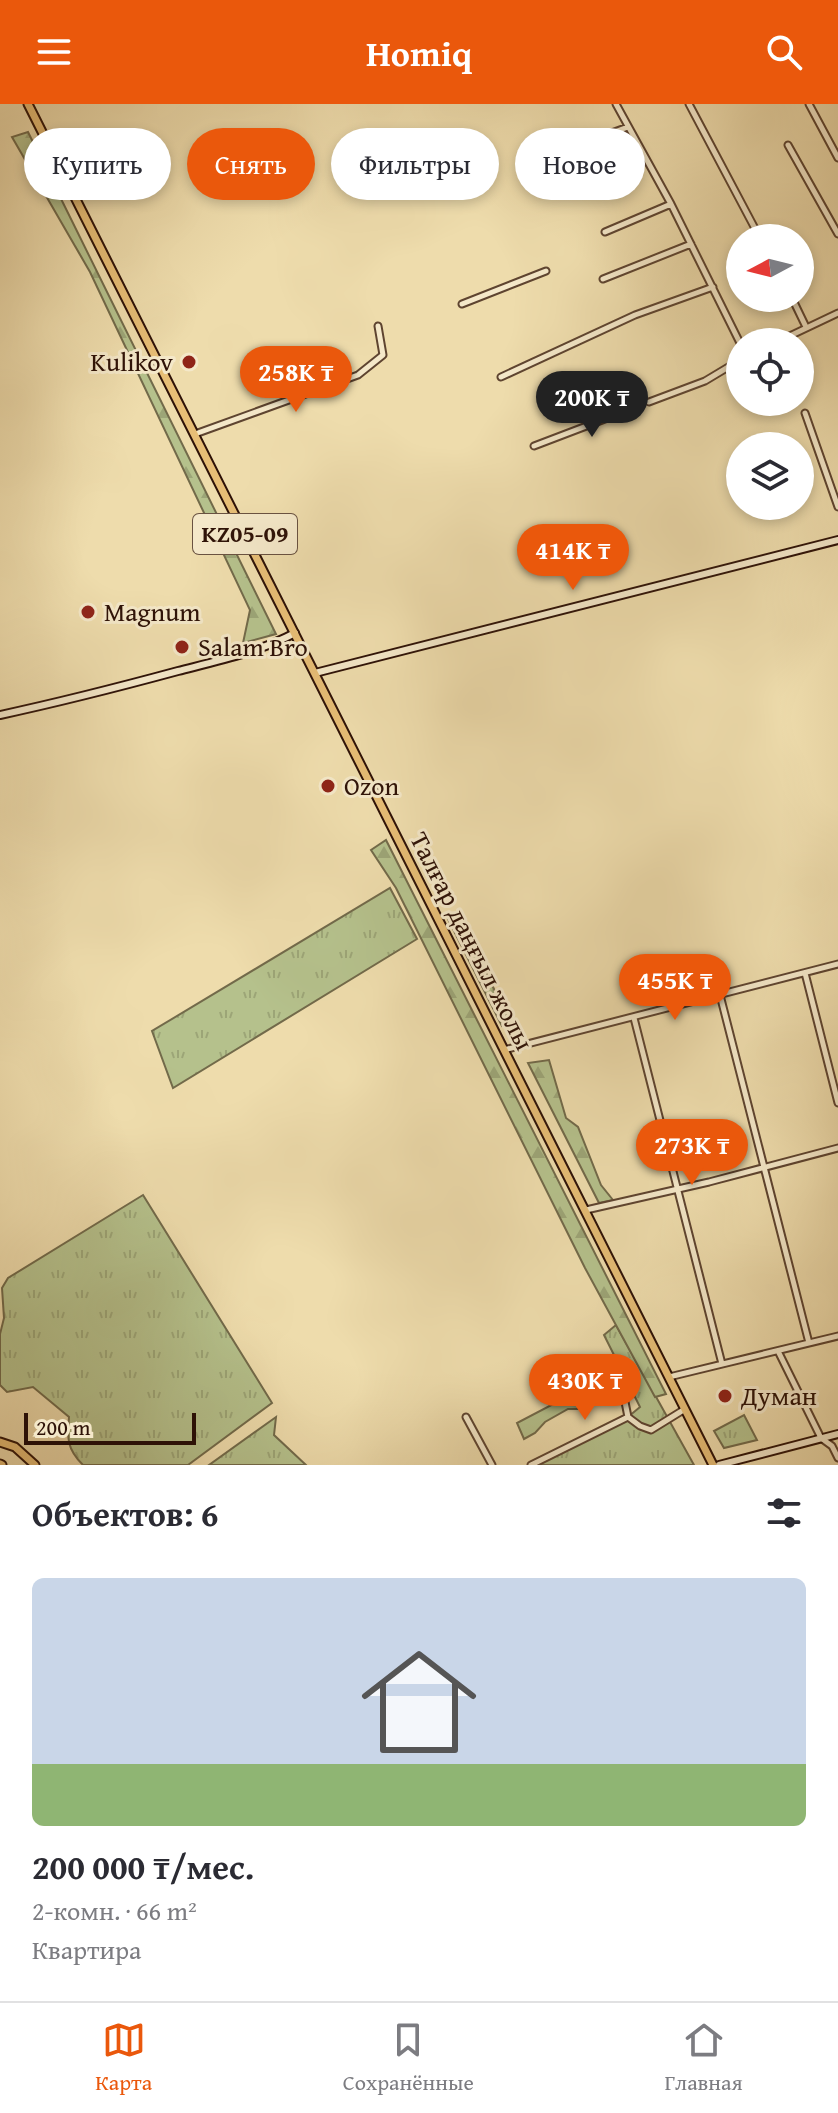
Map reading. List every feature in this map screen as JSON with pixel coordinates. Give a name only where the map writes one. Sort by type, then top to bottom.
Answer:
[{"type":"main road","name":"KZ05-09","points":[[28,104],[195,434]]},
{"type":"main road","name":"Талғар даңғыл жолы","points":[[195,434],[685,1409],[716,1465]]},
{"type":"main road","points":[[0,1442],[15,1447],[35,1465]]},
{"type":"street","points":[[616,104],[671,204],[733,328]]},
{"type":"street","points":[[689,104],[753,224]]},
{"type":"street","points":[[809,104],[838,158]]},
{"type":"street","points":[[788,145],[838,234]]},
{"type":"street","points":[[605,232],[671,204]]},
{"type":"street","points":[[603,279],[691,244]]},
{"type":"street","points":[[462,304],[546,271]]},
{"type":"street","points":[[501,377],[635,315],[713,287]]},
{"type":"street","points":[[799,312],[806,327],[838,313]]},
{"type":"street","points":[[195,434],[358,375],[380,359],[384,351],[378,326]]},
{"type":"street","points":[[649,402],[705,381],[726,368]]},
{"type":"street","points":[[534,446],[639,406]]},
{"type":"street","points":[[806,416],[838,507]]},
{"type":"street","points":[[315,673],[838,540]]},
{"type":"street","points":[[0,715],[202,665],[276,643],[295,633]]},
{"type":"street","points":[[504,1050],[838,964]]},
{"type":"street","points":[[805,973],[838,1103]]},
{"type":"street","points":[[720,995],[809,1343]]},
{"type":"street","points":[[634,1018],[722,1364]]},
{"type":"street","points":[[586,1210],[678,1190],[838,1148]]},
{"type":"street","points":[[669,1377],[838,1336]]},
{"type":"street","points":[[778,1351],[821,1438],[832,1446],[838,1458]]},
{"type":"street","points":[[612,1368],[628,1417],[640,1426],[651,1430],[685,1409]]},
{"type":"street","points":[[466,1417],[492,1465]]},
{"type":"street","points":[[531,1465],[628,1417]]},
{"type":"street","points":[[716,1465],[838,1434]]},
{"type":"green space","points":[[24,133],[24,158],[12,137]]},
{"type":"green space","points":[[48,200],[62,200],[276,634],[243,643],[250,610],[90,272]]},
{"type":"green space","points":[[386,840],[666,1394],[655,1397],[585,1268],[396,888],[371,850]]},
{"type":"green space","points":[[390,888],[417,939],[173,1088],[152,1031]]},
{"type":"green space","points":[[457,915],[498,997],[501,997],[508,1024],[502,1026],[448,919]]},
{"type":"green space","points":[[549,1060],[566,1118],[578,1127],[601,1185],[613,1200],[599,1203],[528,1063]]},
{"type":"green space","points":[[143,1195],[272,1403],[188,1465],[83,1465],[69,1443],[69,1417],[33,1387],[7,1392],[0,1385],[0,1334],[4,1318],[2,1288],[8,1278]]},
{"type":"green space","points":[[616,1325],[694,1465],[531,1465],[628,1417],[640,1407],[604,1335]]},
{"type":"green space","points":[[578,1391],[582,1392],[588,1404],[579,1409],[568,1409],[524,1439],[517,1423]]},
{"type":"green space","points":[[744,1415],[757,1440],[724,1448],[714,1431]]},
{"type":"green space","points":[[276,1417],[274,1435],[306,1465],[209,1465]]},
{"type":"place","name":"Kulikov","points":[[189,362]]},
{"type":"place","name":"Magnum","points":[[88,612]]},
{"type":"place","name":"Salam Bro","points":[[182,647]]},
{"type":"place","name":"Ozon","points":[[328,786]]},
{"type":"place","name":"Думан","points":[[725,1396]]}]
